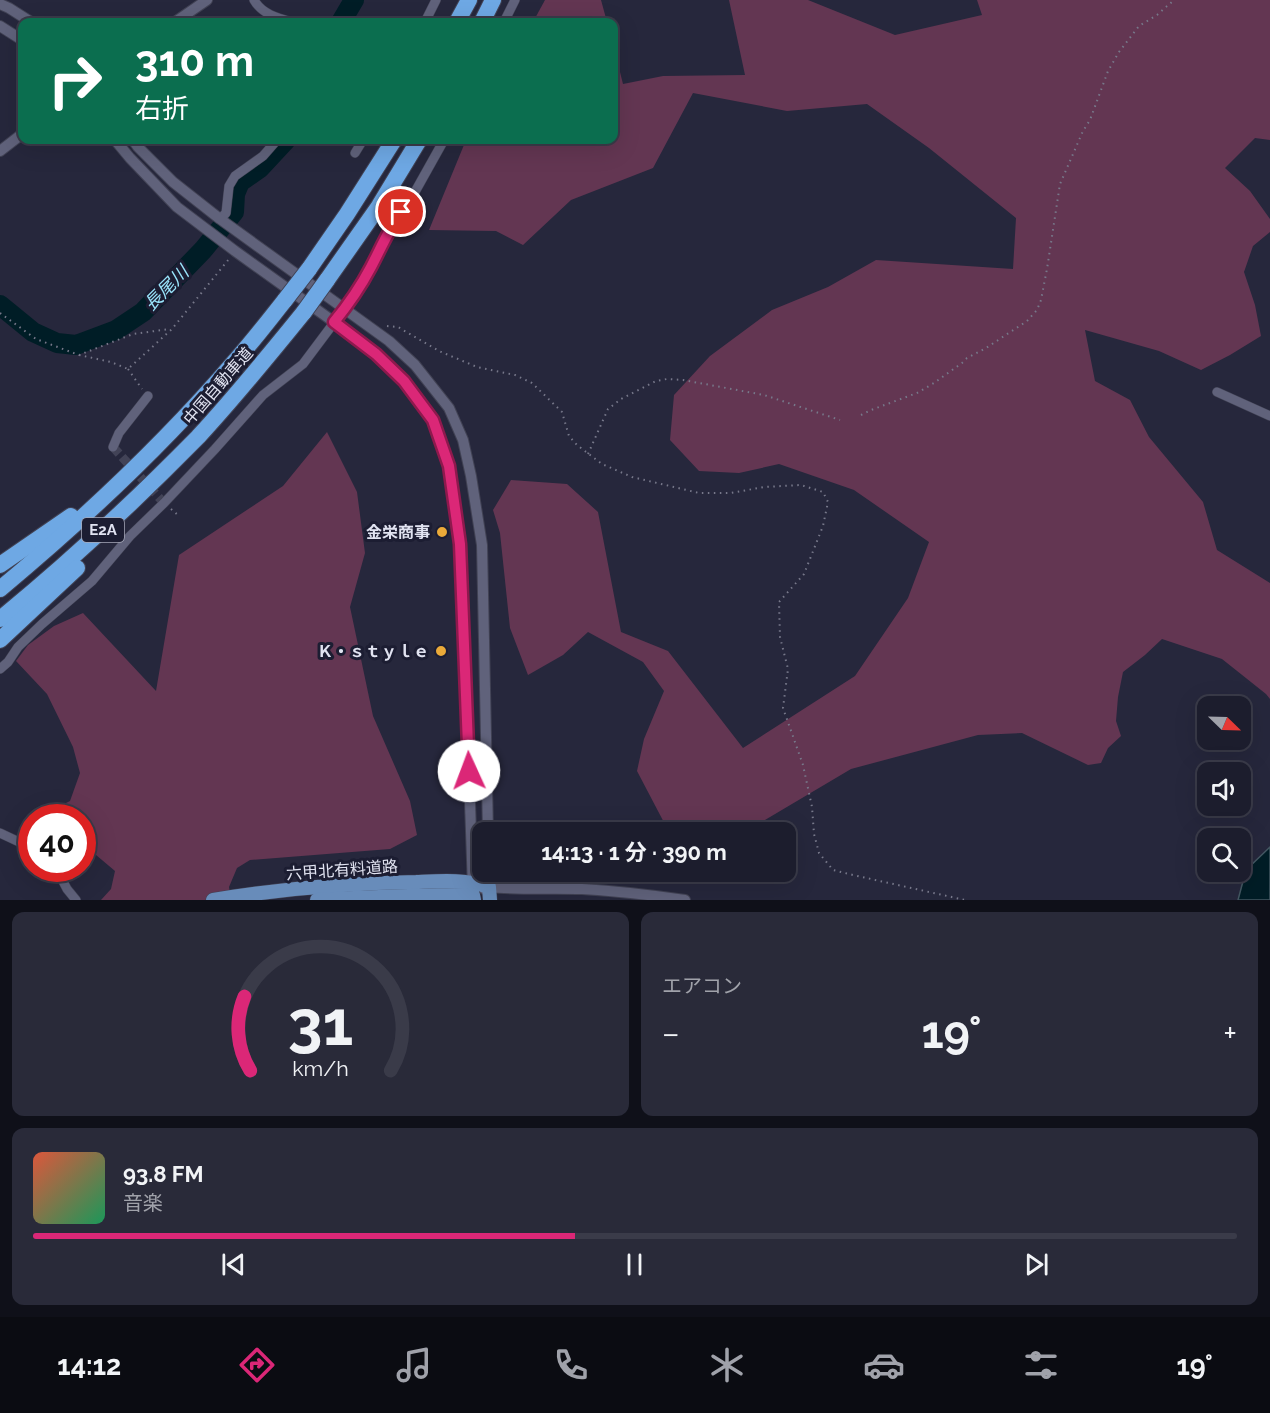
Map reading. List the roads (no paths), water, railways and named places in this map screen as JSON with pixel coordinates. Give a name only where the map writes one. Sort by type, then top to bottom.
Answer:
[{"type":"highway","points":[[459,18],[469,0]]},
{"type":"highway","points":[[484,18],[493,0]]},
{"type":"highway","name":"中国自動車道","points":[[0,589],[78,522],[195,405],[236,360],[309,269],[391,144]]},
{"type":"highway","name":"中国自動車道","points":[[0,619],[93,539],[145,490],[199,435],[253,374],[304,312],[380,206],[417,144]]},
{"type":"highway","points":[[0,640],[129,518],[199,435]]},
{"type":"highway","points":[[0,566],[120,481]]},
{"type":"main road","name":"六甲北有料道路","points":[[213,900],[332,885],[377,883],[473,892]]},
{"type":"main road","points":[[473,892],[489,893]]},
{"type":"main road","name":"六甲北有料道路","points":[[317,900],[473,892]]},
{"type":"street","points":[[254,0],[264,12],[281,18]]},
{"type":"street","points":[[426,18],[436,0]]},
{"type":"street","points":[[506,18],[515,0]]},
{"type":"street","points":[[181,18],[204,1]]},
{"type":"street","points":[[0,4],[25,18]]},
{"type":"street","points":[[0,26],[18,37]]},
{"type":"street","points":[[0,151],[18,137]]},
{"type":"street","points":[[118,144],[177,207],[376,354],[404,381],[433,420],[449,466],[460,544],[473,892]]},
{"type":"street","points":[[136,144],[173,182],[220,219],[389,341],[415,365],[449,408],[463,440],[482,544],[488,822]]},
{"type":"street","points":[[220,219],[226,213],[229,186],[235,176],[263,156],[274,144]]},
{"type":"street","points":[[355,153],[361,144]]},
{"type":"street","points":[[0,669],[18,647],[42,624],[92,581],[130,536],[200,465],[263,395],[303,364],[345,308],[370,269],[391,226],[411,199],[442,144]]},
{"type":"street","points":[[1217,392],[1270,416]]},
{"type":"street","points":[[113,447],[119,433],[148,396]]},
{"type":"street","points":[[0,832],[18,841]]},
{"type":"street","points":[[63,882],[76,900]]},
{"type":"street","points":[[489,893],[508,888],[583,890],[685,900]]},
{"type":"water","points":[[1270,847],[1270,900],[1238,900],[1243,882],[1251,882],[1251,865]]},
{"type":"waterway","name":"長尾川","points":[[343,18],[354,0]]},
{"type":"waterway","name":"長尾川","points":[[0,305],[33,332],[57,343],[76,345],[116,330],[143,312],[203,250],[234,212],[235,194],[240,182],[260,168],[282,144]]},
{"type":"tunnel","points":[[113,447],[164,503]]},
{"type":"place","name":"金栄商事","points":[[442,532]]},
{"type":"place","name":"Ｋ・ｓｔｙｌｅ","points":[[441,651]]}]
